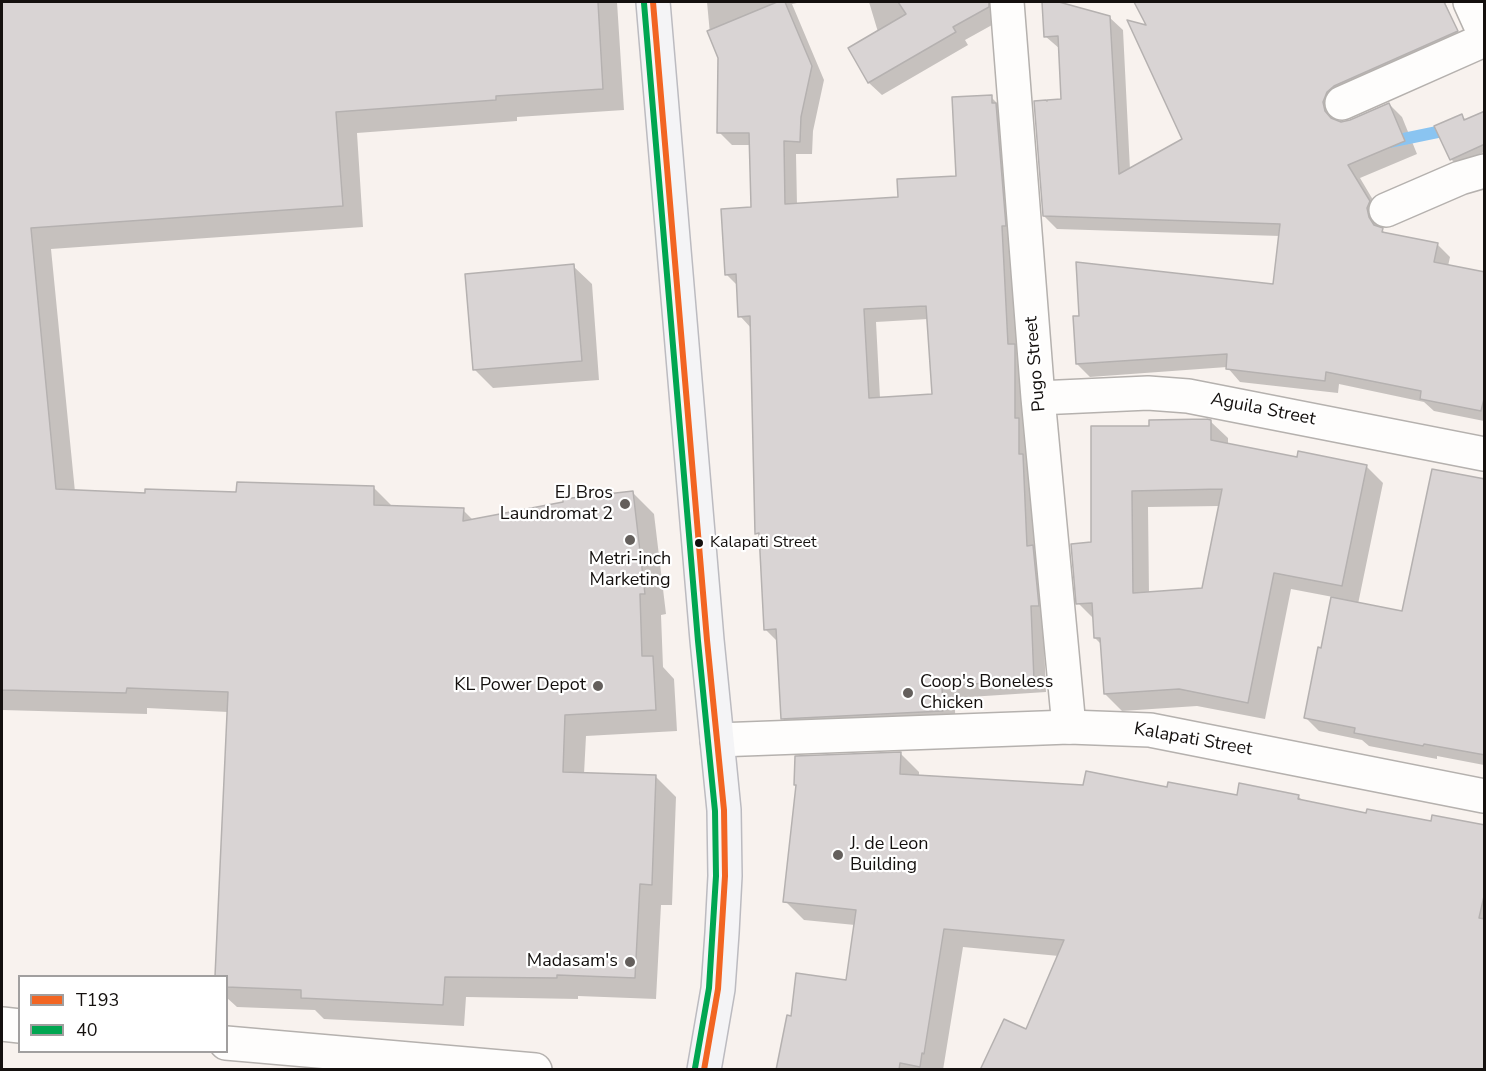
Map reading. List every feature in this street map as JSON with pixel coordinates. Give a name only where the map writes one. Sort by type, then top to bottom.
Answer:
[{"type":"main road","points":[[653,2],[707,640],[724,810],[725,876],[718,989],[703,1069]]},
{"type":"street","name":"Pugo Street","points":[[1007,2],[1038,398],[1069,727]]},
{"type":"street","points":[[1470,2],[1485,33]]},
{"type":"street","points":[[1342,103],[1485,40]]},
{"type":"street","points":[[1386,210],[1461,178],[1485,171]]},
{"type":"street","name":"Aguila Street","points":[[1038,398],[1148,393],[1188,396],[1485,454]]},
{"type":"street","name":"Kalapati Street","points":[[717,741],[1069,727],[1150,730],[1485,796]]},
{"type":"street","points":[[2,1024],[18,1026]]},
{"type":"street","points":[[228,1043],[535,1070]]},
{"type":"building","points":[[2,2],[598,2],[603,89],[496,96],[496,100],[336,112],[343,206],[31,228],[56,489],[145,493],[145,489],[236,492],[237,482],[374,486],[374,505],[464,508],[463,521],[563,502],[563,499],[633,491],[645,594],[640,594],[642,656],[653,656],[656,710],[565,715],[563,772],[656,775],[652,885],[640,884],[635,978],[557,975],[557,978],[445,977],[443,1005],[301,998],[301,990],[228,987],[228,975],[215,975],[228,692],[127,688],[126,693],[2,690]]},
{"type":"building","points":[[777,2],[785,2],[812,66],[801,117],[800,142],[784,141],[785,204],[898,197],[897,179],[956,176],[952,97],[992,95],[992,103],[996,103],[1006,226],[1002,226],[1008,344],[1015,344],[1015,418],[1019,418],[1019,454],[1023,454],[1027,546],[1033,545],[1039,606],[1031,606],[1034,680],[942,686],[943,711],[781,719],[776,629],[764,630],[759,533],[755,534],[750,316],[738,317],[736,274],[725,275],[721,209],[751,207],[749,133],[717,133],[718,58],[707,31]],"holes":[[[926,306],[932,394],[869,398],[864,309]]]},
{"type":"building","points":[[898,2],[989,2],[989,7],[953,27],[956,32],[868,83],[848,48],[906,14]]},
{"type":"building","points":[[1042,2],[1059,2],[1110,16],[1119,174],[1182,139],[1127,20],[1146,25],[1134,2],[1444,2],[1458,31],[1334,86],[1327,92],[1323,102],[1325,111],[1331,118],[1341,122],[1389,103],[1405,141],[1348,165],[1370,201],[1367,208],[1374,225],[1383,228],[1382,232],[1438,243],[1434,262],[1485,272],[1485,395],[1481,411],[1420,399],[1421,391],[1326,372],[1325,381],[1226,369],[1227,354],[1076,364],[1073,316],[1079,316],[1076,262],[1273,284],[1280,224],[1043,216],[1034,101],[1061,99],[1058,36],[1044,37]]},
{"type":"building","points":[[1485,111],[1485,144],[1450,160],[1434,126],[1462,114],[1464,120]]},
{"type":"building","points":[[574,264],[582,361],[473,370],[465,274]]},
{"type":"building","points":[[1207,419],[1211,420],[1211,440],[1297,457],[1298,451],[1367,465],[1342,586],[1274,573],[1248,703],[1179,689],[1104,694],[1100,638],[1094,638],[1092,603],[1076,604],[1071,544],[1091,542],[1091,426],[1149,426],[1149,420]],"holes":[[[1222,489],[1202,588],[1133,593],[1132,491]]]},
{"type":"building","points":[[1432,469],[1485,479],[1485,755],[1354,733],[1355,728],[1304,718],[1331,597],[1402,611]]},
{"type":"building","points":[[901,752],[900,774],[1083,785],[1086,771],[1167,787],[1168,782],[1237,795],[1239,783],[1299,795],[1298,799],[1366,813],[1367,809],[1431,821],[1432,815],[1485,825],[1485,892],[1479,918],[1485,919],[1485,1070],[980,1070],[1004,1019],[1026,1029],[1064,940],[944,929],[920,1067],[900,1063],[899,1070],[776,1070],[787,1015],[791,1016],[796,973],[846,980],[856,910],[783,902],[796,785],[794,785],[795,756]]},
{"type":"waterway","points":[[1389,142],[1452,129]]},
{"type":"transit line","name":"T193","points":[[653,2],[707,640],[724,810],[725,876],[718,989],[704,1070]]},
{"type":"transit line","name":"40","points":[[644,3],[698,641],[715,811],[716,876],[709,988],[695,1068]]},
{"type":"place","name":"EJ Bros Laundromat 2","points":[[625,504]]},
{"type":"place","name":"Metri-inch Marketing","points":[[630,540]]},
{"type":"place","name":"Kalapati Street","points":[[699,543]]},
{"type":"place","name":"KL Power Depot","points":[[598,686]]},
{"type":"place","name":"Coop's Boneless Chicken","points":[[908,693]]},
{"type":"place","name":"J. de Leon Building","points":[[838,855]]},
{"type":"place","name":"Madasam's","points":[[630,962]]}]
